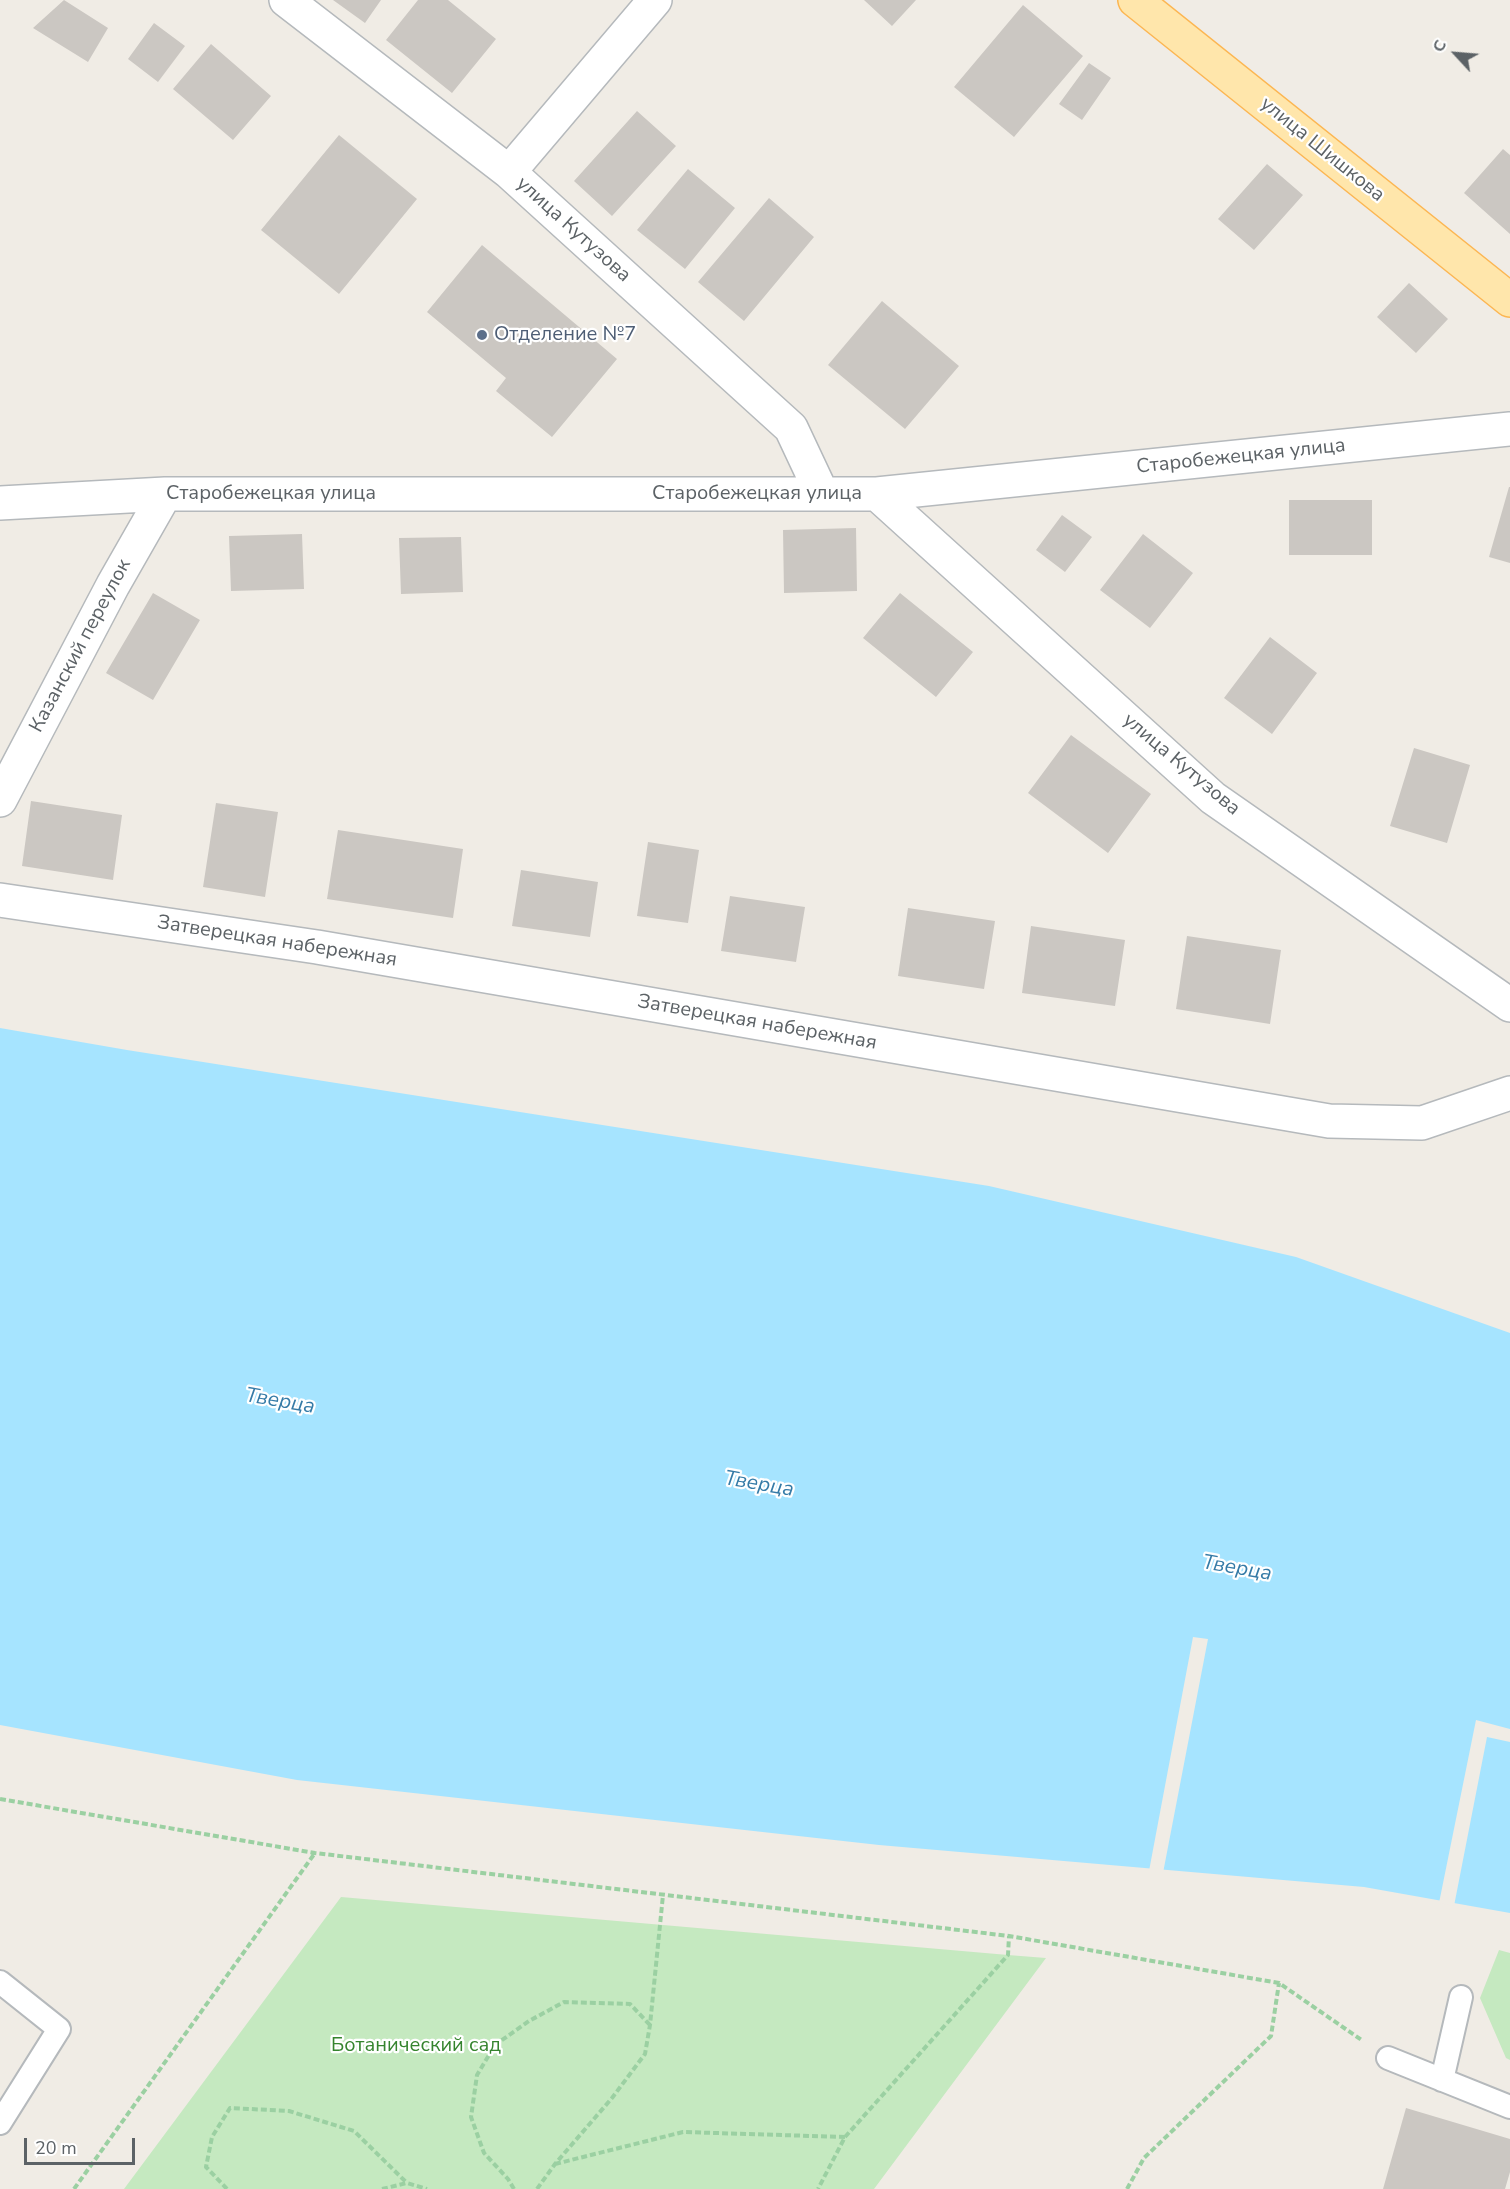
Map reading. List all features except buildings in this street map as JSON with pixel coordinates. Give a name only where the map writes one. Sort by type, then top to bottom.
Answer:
[{"type":"main road","name":"улица Шишкова","points":[[1135,0],[1510,300]]},
{"type":"street","name":"улица Кутузова","points":[[286,0],[509,172],[791,428],[822,494]]},
{"type":"street","points":[[509,172],[655,0]]},
{"type":"street","name":"Старобежецкая улица","points":[[0,504],[165,494],[877,494],[1510,429]]},
{"type":"street","name":"Казанский переулок","points":[[0,800],[113,585],[165,494]]},
{"type":"street","name":"улица Кутузова","points":[[877,494],[1213,798],[1510,1005]]},
{"type":"street","name":"Затверецкая набережная","points":[[0,900],[317,947],[1329,1121],[1422,1123],[1510,1093]]},
{"type":"lane","points":[[0,1982],[59,2029],[0,2123]]},
{"type":"lane","points":[[1442,2080],[1461,1996]]},
{"type":"lane","points":[[1388,2058],[1510,2107]]},
{"type":"path","points":[[0,1799],[315,1853],[1009,1936],[1280,1983],[1388,2058]]},
{"type":"path","points":[[74,2189],[315,1853]]},
{"type":"path","points":[[537,2189],[645,2054],[663,1895]]},
{"type":"path","points":[[818,2189],[845,2137],[1008,1955],[1009,1936]]},
{"type":"path","points":[[1127,2189],[1144,2158],[1271,2036],[1280,1983]]},
{"type":"path","points":[[514,2189],[483,2153],[471,2117],[477,2075],[495,2045],[529,2021],[564,2002],[630,2004],[650,2025]]},
{"type":"path","points":[[227,2189],[206,2167],[212,2137],[230,2108],[289,2111],[354,2131],[407,2183],[427,2189]]},
{"type":"path","points":[[555,2164],[683,2132],[845,2137]]},
{"type":"path","points":[[382,2189],[407,2183]]},
{"type":"green space","name":"Ботанический сад","points":[[341,1897],[1046,1958],[874,2189],[124,2189]]},
{"type":"green space","points":[[1499,1950],[1510,1953],[1510,2060],[1506,2058],[1480,1998]]},
{"type":"water","name":"Тверца","points":[[0,1028],[989,1186],[1296,1257],[1510,1333],[1510,1913],[1364,1887],[879,1845],[297,1780],[0,1725]]},
{"type":"pier","points":[[1193,1637],[1208,1639],[1163,1873],[1149,1871]]},
{"type":"pier","points":[[1476,1720],[1510,1729],[1510,1742],[1487,1737],[1454,1906],[1439,1903]]},
{"type":"place","name":"Отделение №7","points":[[482,335]]}]
